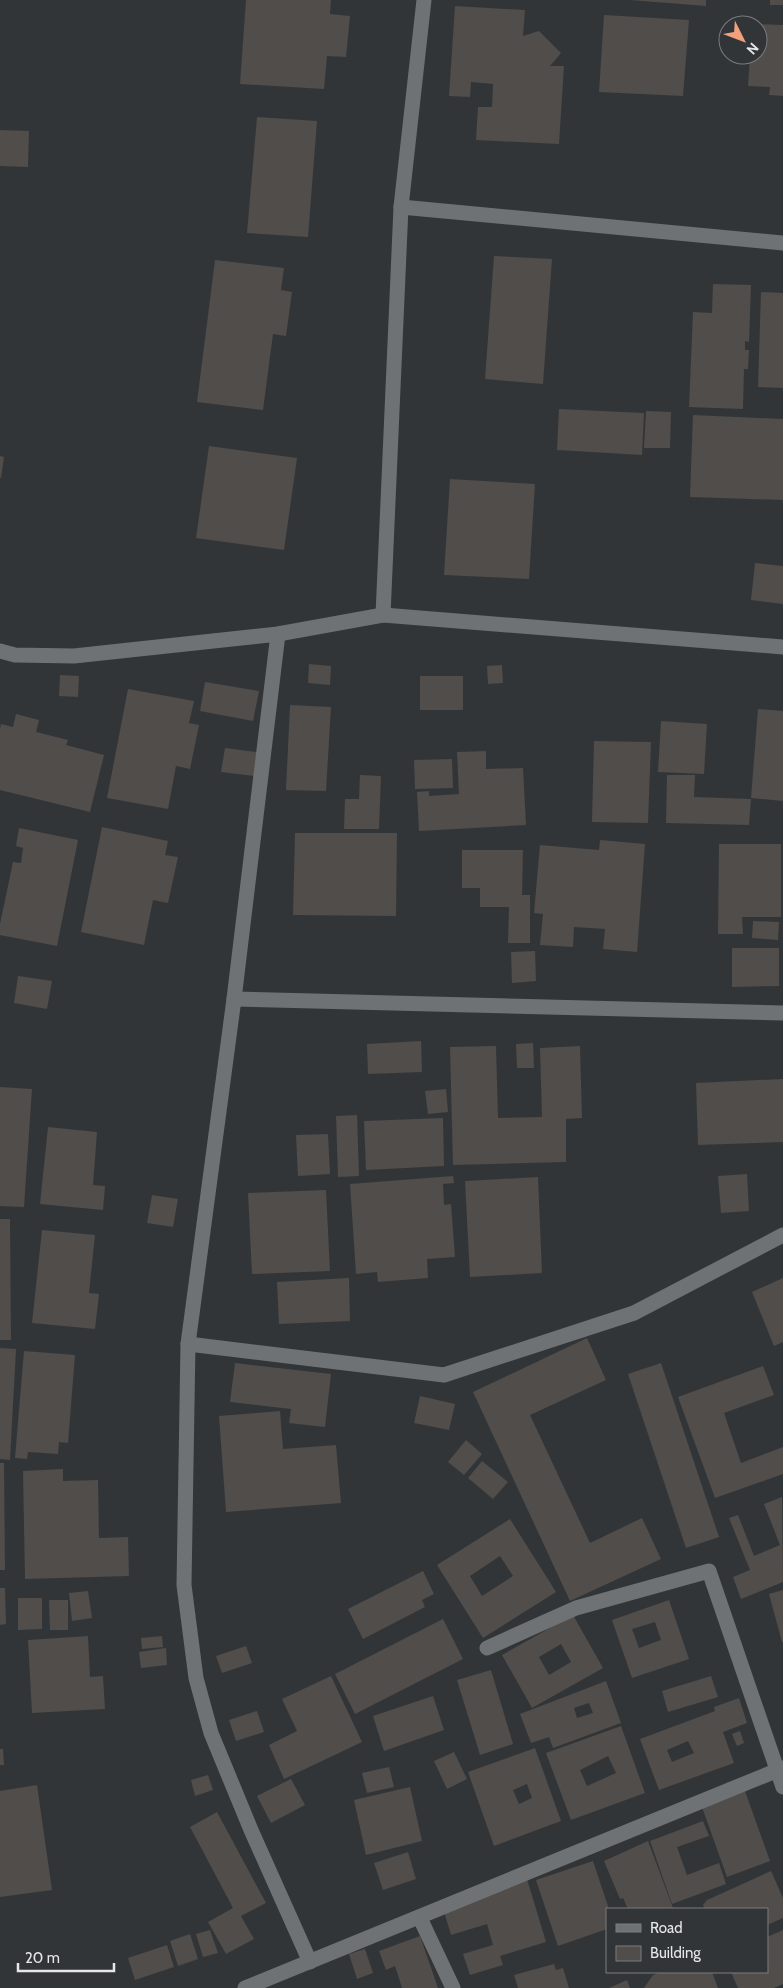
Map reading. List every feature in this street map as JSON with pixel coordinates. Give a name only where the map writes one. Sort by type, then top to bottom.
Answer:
[{"type":"street","points":[[383,615],[402,207],[424,0]]},
{"type":"street","points":[[402,207],[783,243]]},
{"type":"street","points":[[0,651],[15,655],[74,656],[278,634],[383,615],[783,647]]},
{"type":"street","points":[[278,634],[234,999],[188,1344],[184,1585],[196,1678],[211,1733],[251,1830],[310,1962]]},
{"type":"street","points":[[234,999],[783,1013]]},
{"type":"street","points":[[188,1344],[444,1375],[634,1313],[783,1235]]},
{"type":"street","points":[[487,1648],[576,1608],[709,1572],[780,1769],[783,1787]]},
{"type":"street","points":[[245,1988],[420,1918],[780,1769]]},
{"type":"street","points":[[420,1918],[453,1988]]},
{"type":"building","points":[[246,0],[331,0],[330,14],[350,16],[346,57],[327,56],[324,89],[240,84]]},
{"type":"building","points":[[630,0],[706,0],[706,6]]},
{"type":"building","points":[[770,0],[783,0],[783,5],[770,5]]},
{"type":"building","points":[[455,6],[525,10],[523,36],[539,31],[561,53],[550,66],[564,66],[559,144],[476,140],[478,107],[492,107],[493,84],[471,82],[470,97],[449,96]]},
{"type":"building","points":[[604,15],[689,20],[683,96],[599,92]]},
{"type":"building","points":[[768,24],[783,25],[783,96],[769,95],[770,87],[748,86],[749,65],[768,65]]},
{"type":"building","points":[[257,117],[317,121],[308,237],[247,233]]},
{"type":"building","points":[[0,130],[29,131],[28,167],[0,166]]},
{"type":"building","points":[[494,256],[552,259],[543,384],[485,379]]},
{"type":"building","points":[[215,260],[284,268],[281,290],[292,292],[286,336],[273,334],[263,410],[197,402]]},
{"type":"building","points":[[713,284],[751,285],[749,342],[745,341],[745,350],[749,350],[748,369],[744,369],[743,409],[689,407],[693,312],[712,313]]},
{"type":"building","points":[[761,292],[783,293],[783,388],[758,387]]},
{"type":"building","points":[[559,409],[644,413],[642,455],[557,450]]},
{"type":"building","points":[[646,411],[671,412],[670,448],[644,448]]},
{"type":"building","points":[[693,415],[783,419],[783,500],[690,497]]},
{"type":"building","points":[[209,446],[297,458],[284,550],[196,538]]},
{"type":"building","points":[[0,456],[4,457],[1,478],[0,478]]},
{"type":"building","points":[[450,479],[535,484],[529,579],[444,575]]},
{"type":"building","points":[[755,563],[783,566],[783,604],[751,600]]},
{"type":"building","points":[[309,664],[331,666],[330,685],[308,683]]},
{"type":"building","points":[[502,665],[503,683],[488,684],[487,666]]},
{"type":"building","points":[[60,675],[79,676],[78,697],[59,696]]},
{"type":"building","points":[[420,676],[463,676],[463,710],[420,710]]},
{"type":"building","points":[[205,682],[259,691],[253,721],[200,711]]},
{"type":"building","points":[[128,689],[194,701],[189,723],[199,725],[190,769],[176,766],[168,809],[107,798]]},
{"type":"building","points":[[290,705],[331,707],[326,791],[286,790]]},
{"type":"building","points":[[758,709],[783,711],[783,801],[751,798]]},
{"type":"building","points":[[16,714],[39,720],[36,732],[68,740],[66,745],[104,755],[90,812],[0,790],[1,724],[13,727]]},
{"type":"building","points":[[661,721],[707,724],[704,774],[658,772]]},
{"type":"building","points":[[594,741],[651,742],[648,823],[592,822]]},
{"type":"building","points":[[225,748],[257,752],[254,776],[221,772]]},
{"type":"building","points":[[486,751],[486,769],[523,768],[526,825],[419,831],[417,792],[429,791],[429,796],[459,794],[457,752]]},
{"type":"building","points":[[452,759],[453,788],[415,789],[414,760]]},
{"type":"building","points":[[360,775],[381,776],[379,829],[344,829],[345,799],[359,799]]},
{"type":"building","points":[[667,775],[695,775],[694,797],[751,799],[749,825],[666,823]]},
{"type":"building","points":[[102,827],[168,841],[165,855],[178,857],[168,903],[153,900],[144,945],[81,932]]},
{"type":"building","points":[[19,828],[78,840],[57,946],[0,935],[0,924],[13,862],[21,863],[23,848],[16,846]]},
{"type":"building","points":[[295,833],[397,833],[396,916],[293,915]]},
{"type":"building","points":[[600,840],[645,844],[637,952],[603,949],[605,929],[574,927],[573,947],[540,945],[543,914],[534,913],[540,845],[599,850]]},
{"type":"building","points":[[719,844],[781,844],[781,917],[742,917],[743,934],[718,934]]},
{"type":"building","points":[[462,850],[523,850],[522,895],[530,895],[530,943],[508,943],[509,907],[480,907],[480,888],[462,888]]},
{"type":"building","points":[[753,921],[779,922],[778,940],[752,938]]},
{"type":"building","points":[[732,948],[779,948],[779,986],[732,987]]},
{"type":"building","points":[[535,951],[536,981],[512,983],[511,952]]},
{"type":"building","points":[[18,976],[52,981],[47,1009],[14,1003]]},
{"type":"building","points":[[421,1041],[422,1072],[368,1074],[367,1044]]},
{"type":"building","points":[[533,1043],[534,1068],[517,1068],[516,1044]]},
{"type":"building","points":[[496,1046],[498,1118],[542,1117],[540,1048],[580,1046],[582,1118],[566,1119],[566,1162],[453,1165],[450,1047]]},
{"type":"building","points":[[783,1079],[783,1142],[698,1145],[696,1083]]},
{"type":"building","points":[[0,1087],[32,1089],[24,1207],[0,1206]]},
{"type":"building","points":[[446,1089],[448,1112],[428,1114],[425,1091]]},
{"type":"building","points":[[357,1115],[359,1176],[338,1177],[336,1116]]},
{"type":"building","points":[[443,1118],[444,1166],[366,1170],[364,1121]]},
{"type":"building","points":[[48,1127],[97,1132],[93,1185],[105,1186],[103,1210],[40,1204]]},
{"type":"building","points":[[328,1134],[330,1174],[298,1176],[296,1135]]},
{"type":"building","points":[[747,1174],[749,1211],[721,1213],[718,1176]]},
{"type":"building","points":[[453,1176],[454,1183],[443,1184],[444,1205],[451,1204],[455,1257],[427,1259],[428,1278],[378,1282],[377,1272],[356,1274],[350,1184]]},
{"type":"building","points":[[538,1177],[542,1273],[470,1277],[465,1181]]},
{"type":"building","points":[[326,1190],[330,1271],[252,1274],[248,1193]]},
{"type":"building","points":[[152,1195],[178,1199],[173,1227],[147,1223]]},
{"type":"building","points":[[0,1219],[10,1219],[11,1340],[0,1340]]},
{"type":"building","points":[[42,1230],[95,1235],[89,1293],[99,1294],[95,1329],[32,1323]]},
{"type":"building","points":[[349,1278],[350,1321],[279,1324],[277,1282]]},
{"type":"building","points":[[783,1278],[783,1342],[774,1346],[752,1292]]},
{"type":"building","points":[[587,1338],[606,1380],[530,1415],[590,1543],[642,1518],[661,1559],[570,1601],[473,1392]]},
{"type":"building","points":[[0,1348],[16,1349],[10,1460],[0,1459]]},
{"type":"building","points":[[24,1351],[75,1355],[68,1443],[59,1442],[58,1454],[28,1452],[27,1459],[15,1458]]},
{"type":"building","points":[[235,1363],[331,1374],[325,1427],[289,1423],[291,1409],[230,1402]]},
{"type":"building","points":[[661,1363],[719,1537],[686,1548],[628,1374]]},
{"type":"building","points":[[763,1366],[774,1395],[724,1413],[741,1463],[783,1447],[783,1474],[715,1498],[678,1397]]},
{"type":"building","points":[[420,1396],[455,1404],[449,1430],[414,1423]]},
{"type":"building","points":[[280,1411],[283,1449],[336,1445],[341,1503],[226,1512],[219,1416]]},
{"type":"building","points":[[466,1440],[482,1454],[464,1475],[448,1462]]},
{"type":"building","points":[[482,1461],[508,1482],[493,1499],[468,1478]]},
{"type":"building","points":[[0,1463],[4,1463],[5,1570],[0,1570]]},
{"type":"building","points":[[63,1469],[63,1481],[98,1480],[99,1538],[128,1537],[129,1576],[25,1579],[23,1471]]},
{"type":"building","points":[[782,1497],[783,1582],[741,1599],[733,1577],[750,1570],[729,1518],[738,1515],[754,1556],[780,1545],[764,1504]]},
{"type":"building","points":[[510,1519],[556,1592],[483,1638],[437,1565]],"holes":[[[500,1556],[513,1576],[482,1596],[470,1576]]]},
{"type":"building","points":[[423,1571],[434,1594],[422,1600],[425,1607],[363,1639],[348,1609]]},
{"type":"building","points":[[0,1588],[5,1588],[6,1624],[0,1625]]},
{"type":"building","points":[[783,1590],[783,1642],[782,1642],[769,1594]]},
{"type":"building","points":[[88,1591],[92,1618],[72,1621],[69,1593]]},
{"type":"building","points":[[18,1598],[42,1598],[42,1629],[18,1630]]},
{"type":"building","points":[[49,1600],[68,1600],[68,1630],[50,1630]]},
{"type":"building","points":[[669,1600],[689,1659],[632,1678],[612,1620]],"holes":[[[655,1622],[661,1640],[639,1648],[632,1629]]]},
{"type":"building","points":[[573,1615],[603,1668],[532,1708],[502,1655]],"holes":[[[561,1644],[571,1662],[549,1675],[539,1657]]]},
{"type":"building","points":[[443,1619],[463,1659],[355,1714],[335,1674]]},
{"type":"building","points":[[88,1636],[90,1677],[103,1676],[105,1709],[32,1713],[28,1640]]},
{"type":"building","points":[[162,1636],[163,1647],[142,1649],[141,1638]]},
{"type":"building","points":[[246,1646],[252,1663],[222,1673],[216,1656]]},
{"type":"building","points":[[166,1648],[167,1665],[141,1668],[139,1652]]},
{"type":"building","points":[[491,1670],[513,1744],[480,1755],[457,1680]]},
{"type":"building","points":[[331,1676],[362,1742],[284,1779],[269,1745],[297,1731],[282,1699]]},
{"type":"building","points":[[711,1676],[718,1697],[668,1712],[662,1691]]},
{"type":"building","points":[[606,1681],[621,1723],[553,1748],[549,1737],[531,1743],[520,1714]],"holes":[[[589,1703],[593,1713],[577,1718],[574,1708]]]},
{"type":"building","points":[[433,1696],[444,1730],[384,1751],[373,1716]]},
{"type":"building","points":[[739,1698],[747,1723],[723,1732],[734,1763],[659,1790],[640,1739],[715,1711],[714,1707]],"holes":[[[688,1741],[694,1753],[672,1762],[667,1750]]]},
{"type":"building","points":[[257,1711],[264,1732],[236,1741],[229,1720]]},
{"type":"building","points":[[621,1726],[645,1793],[571,1820],[546,1753]],"holes":[[[608,1756],[616,1773],[587,1786],[580,1770]]]},
{"type":"building","points":[[740,1731],[744,1743],[737,1746],[732,1734]]},
{"type":"building","points":[[535,1748],[561,1821],[494,1846],[468,1772]],"holes":[[[527,1784],[532,1798],[519,1804],[513,1790]]]},
{"type":"building","points":[[0,1749],[3,1749],[4,1765],[0,1765]]},
{"type":"building","points":[[454,1752],[467,1779],[447,1789],[434,1761]]},
{"type":"building","points":[[389,1767],[394,1787],[367,1793],[362,1773]]},
{"type":"building","points":[[208,1775],[213,1790],[195,1796],[191,1780]]},
{"type":"building","points":[[291,1779],[305,1805],[271,1823],[257,1796]]},
{"type":"building","points":[[37,1785],[52,1890],[0,1897],[0,1791]]},
{"type":"building","points":[[410,1787],[422,1841],[366,1855],[354,1800]]},
{"type":"building","points":[[745,1791],[770,1861],[727,1877],[702,1807]]},
{"type":"building","points":[[217,1812],[266,1903],[241,1916],[254,1939],[226,1954],[208,1922],[233,1908],[190,1827]]},
{"type":"building","points":[[703,1821],[709,1836],[677,1847],[687,1875],[719,1863],[726,1884],[672,1904],[650,1841]]},
{"type":"building","points":[[648,1841],[673,1908],[628,1908],[623,1898],[620,1899],[604,1861]]},
{"type":"building","points":[[408,1852],[416,1879],[383,1890],[374,1863]]},
{"type":"building","points":[[593,1861],[609,1908],[606,1908],[606,1929],[558,1946],[536,1880]]},
{"type":"building","points":[[771,1871],[783,1898],[783,1918],[768,1925],[768,1908],[704,1908],[703,1905],[707,1900]]},
{"type":"building","points":[[527,1879],[546,1942],[500,1956],[503,1965],[470,1975],[463,1954],[493,1945],[487,1924],[451,1935],[442,1905]]},
{"type":"building","points":[[210,1930],[218,1953],[203,1957],[196,1934]]},
{"type":"building","points":[[783,1930],[783,1984],[774,1988],[738,1988],[731,1973],[768,1973],[768,1937]]},
{"type":"building","points":[[190,1934],[198,1959],[178,1966],[170,1941]]},
{"type":"building","points":[[420,1936],[438,1988],[402,1988],[395,1966],[386,1970],[379,1951]]},
{"type":"building","points":[[167,1945],[174,1967],[135,1980],[128,1958]]},
{"type":"building","points":[[365,1949],[373,1973],[357,1979],[349,1954]]},
{"type":"building","points":[[554,1964],[556,1970],[563,1968],[569,1988],[518,1988],[514,1975]]},
{"type":"building","points":[[659,1973],[712,1973],[718,1988],[644,1988],[653,1975]]},
{"type":"building","points":[[627,1980],[630,1988],[609,1988]]}]
